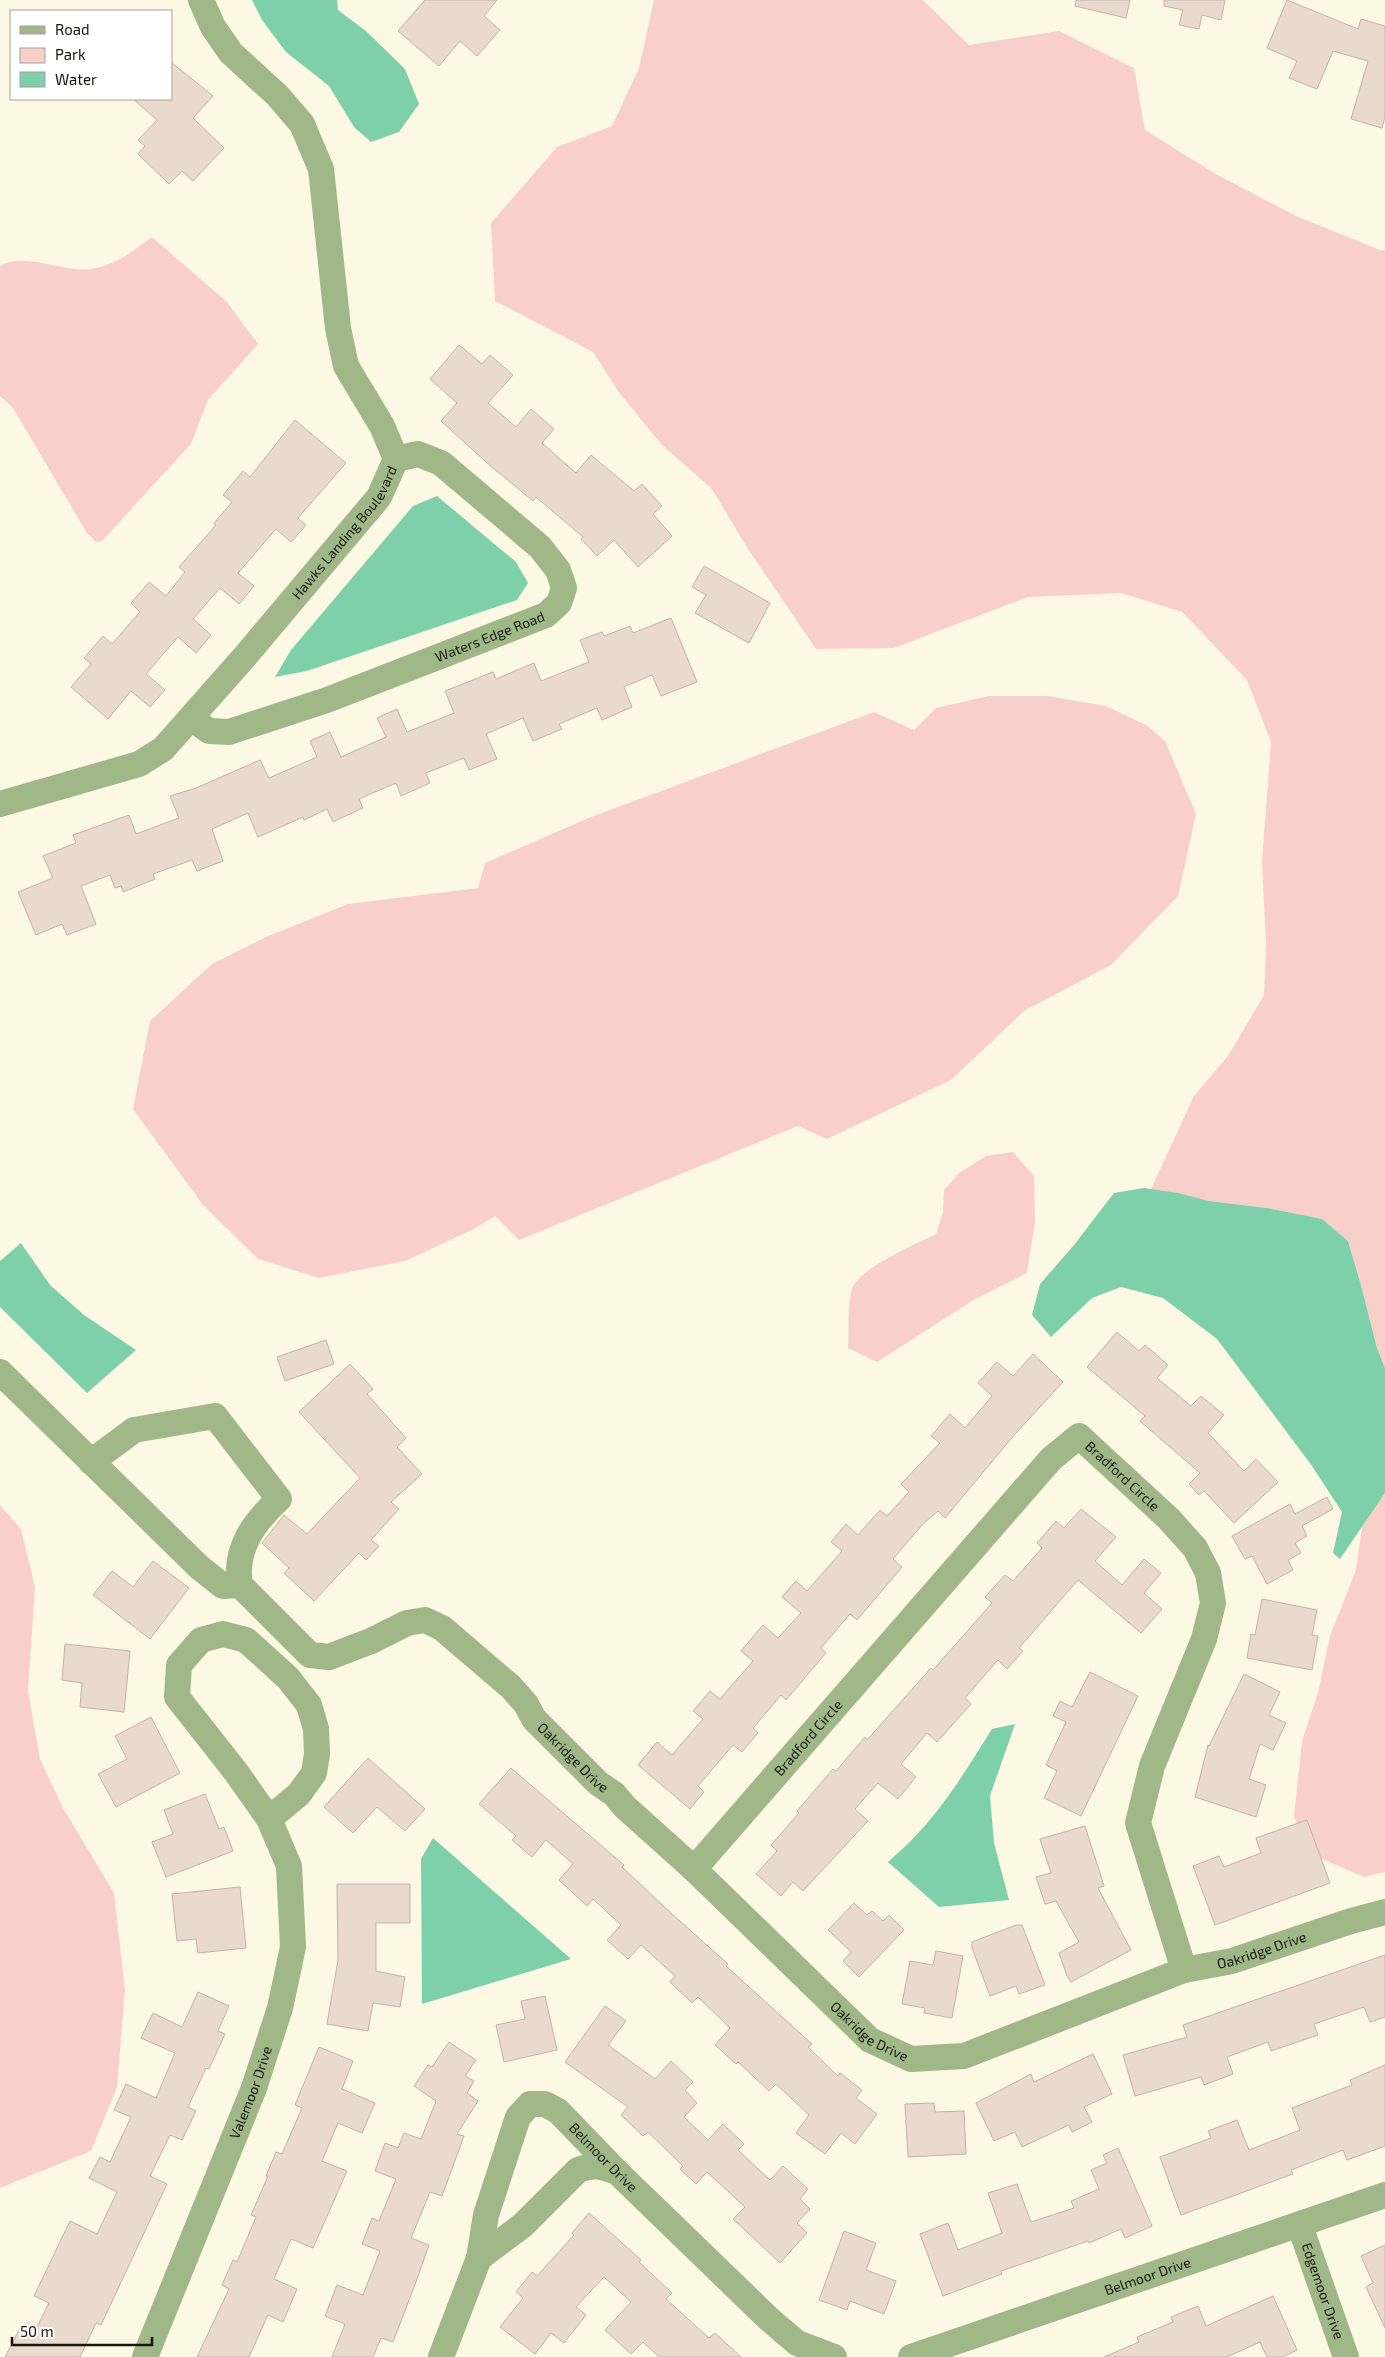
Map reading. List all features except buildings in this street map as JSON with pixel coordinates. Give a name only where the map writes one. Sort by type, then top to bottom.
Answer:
[{"type":"street","name":"Hawks Landing Boulevard","points":[[0,804],[139,764],[163,749],[379,496],[396,459],[382,426],[346,366],[338,328],[321,169],[302,124],[277,96],[231,53],[213,27],[201,0]]},
{"type":"street","name":"Waters Edge Road","points":[[191,718],[209,731],[229,732],[326,700],[546,615],[558,604],[564,588],[558,570],[540,547],[441,463],[418,454],[396,459]]},
{"type":"street","points":[[0,1372],[91,1462],[198,1567],[223,1586],[240,1585],[238,1572],[247,1536],[260,1517],[279,1499],[215,1416],[134,1430],[91,1462]]},
{"type":"street","name":"Bradford Circle","points":[[694,1869],[1051,1460],[1079,1436],[1168,1518],[1195,1548],[1208,1573],[1213,1603],[1204,1639],[1152,1766],[1138,1823],[1184,1970]]},
{"type":"street","name":"Oakridge Drive","points":[[240,1585],[310,1655],[329,1657],[371,1641],[407,1623],[425,1620],[442,1628],[511,1687],[526,1704],[534,1719],[598,1783],[614,1794],[625,1807],[694,1869],[870,2040],[912,2059],[964,2056],[1184,1970],[1232,1961],[1351,1921],[1385,1912]]},
{"type":"street","name":"Valemoor Drive","points":[[145,2357],[254,2088],[280,2008],[293,1948],[289,1866],[269,1819],[236,1772],[177,1697],[179,1665],[201,1640],[223,1634],[246,1640],[288,1678],[309,1705],[316,1729],[317,1754],[314,1773],[299,1794],[269,1819]]},
{"type":"street","name":"Belmoor Drive","points":[[441,2357],[479,2258],[486,2215],[518,2117],[530,2104],[545,2104],[558,2111],[592,2143],[617,2172],[769,2320],[797,2343],[834,2357]]},
{"type":"street","points":[[479,2258],[501,2239],[523,2225],[578,2170],[596,2166],[617,2172]]},
{"type":"street","name":"Belmoor Drive","points":[[911,2357],[967,2336],[1300,2226],[1385,2195]]},
{"type":"street","name":"Edgemoor Drive","points":[[1300,2226],[1346,2357]]},
{"type":"green space","points":[[654,0],[923,0],[969,45],[1059,31],[1134,68],[1145,130],[1214,173],[1296,216],[1380,250],[1385,250],[1385,1368],[1377,1348],[1348,1241],[1322,1219],[1267,1208],[1209,1201],[1151,1189],[1194,1096],[1228,1056],[1264,995],[1266,945],[1262,861],[1271,742],[1247,680],[1182,612],[1121,593],[1028,597],[894,648],[816,649],[748,549],[712,489],[661,444],[618,391],[593,352],[495,301],[491,223],[557,147],[612,126],[639,68]]},
{"type":"green space","points":[[152,237],[227,302],[258,344],[208,400],[191,444],[102,541],[96,542],[87,533],[13,408],[0,396],[0,266],[9,262],[32,261],[70,268],[91,269],[116,261],[131,253]]},
{"type":"green space","points":[[989,696],[1048,696],[1106,706],[1148,726],[1165,741],[1196,814],[1178,896],[1111,965],[1024,1011],[951,1080],[827,1139],[798,1126],[519,1240],[495,1216],[474,1229],[405,1261],[319,1278],[258,1259],[203,1205],[133,1109],[150,1021],[212,964],[266,937],[348,904],[478,888],[485,863],[591,817],[874,712],[914,730],[936,708]]},
{"type":"green space","points":[[1013,1152],[1034,1176],[1035,1222],[1027,1273],[972,1301],[877,1362],[848,1348],[849,1303],[852,1289],[857,1281],[865,1273],[889,1257],[936,1234],[943,1212],[944,1190],[959,1173],[986,1156]]},
{"type":"green space","points":[[1385,1493],[1385,1872],[1364,1877],[1308,1853],[1294,1816],[1302,1741],[1318,1693],[1330,1636],[1356,1570],[1362,1526]]},
{"type":"green space","points":[[0,1505],[21,1529],[35,1587],[28,1691],[40,1759],[63,1808],[114,1893],[125,1990],[117,2087],[91,2151],[0,2188]]},
{"type":"water","points":[[252,0],[337,0],[338,10],[366,31],[405,69],[419,104],[399,132],[371,142],[354,127],[329,86],[286,52],[262,20]]},
{"type":"water","points":[[437,496],[516,562],[528,583],[517,600],[307,671],[275,677],[291,650],[413,506]]},
{"type":"water","points":[[1144,1188],[1178,1193],[1209,1201],[1267,1208],[1322,1219],[1348,1241],[1377,1348],[1385,1368],[1385,1493],[1340,1559],[1333,1553],[1342,1512],[1312,1466],[1217,1339],[1163,1298],[1121,1287],[1092,1298],[1051,1337],[1032,1315],[1040,1284],[1074,1245],[1114,1193]]},
{"type":"water","points":[[21,1243],[50,1285],[84,1315],[136,1350],[87,1393],[0,1307],[0,1261]]},
{"type":"water","points":[[1015,1724],[990,1796],[994,1843],[1009,1900],[939,1907],[888,1862],[920,1831],[946,1800],[992,1729]]},
{"type":"water","points":[[433,1838],[571,1959],[422,2004],[421,1859]]}]
